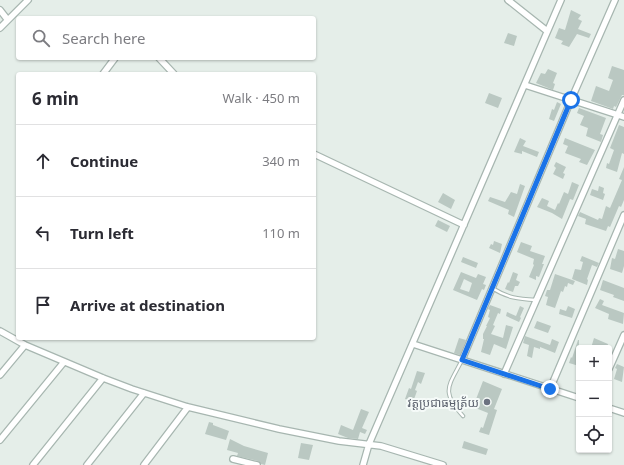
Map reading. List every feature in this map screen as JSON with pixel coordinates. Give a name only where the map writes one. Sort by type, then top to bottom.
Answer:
[{"type":"street","points":[[0,28],[28,0]]},
{"type":"street","points":[[508,0],[547,31]]},
{"type":"street","points":[[363,465],[369,444],[561,0]]},
{"type":"street","points":[[462,360],[571,100],[615,0]]},
{"type":"street","points":[[0,10],[7,20]]},
{"type":"street","points":[[104,72],[114,60]]},
{"type":"street","points":[[161,60],[172,72]]},
{"type":"street","points":[[525,85],[624,117]]},
{"type":"street","points":[[504,374],[624,100]]},
{"type":"street","points":[[316,155],[464,225]]},
{"type":"street","points":[[550,389],[624,215]]},
{"type":"street","points":[[0,332],[25,345],[103,378],[188,407],[279,430],[345,442],[381,446],[443,465]]},
{"type":"street","points":[[612,363],[624,334]]},
{"type":"street","points":[[413,344],[576,397]]},
{"type":"street","points":[[0,375],[25,345]]},
{"type":"street","points":[[0,440],[64,362]]},
{"type":"street","points":[[33,465],[103,378]]},
{"type":"street","points":[[87,465],[144,393]]},
{"type":"street","points":[[144,465],[188,407]]},
{"type":"street","points":[[612,409],[624,413]]},
{"type":"street","points":[[233,458],[257,465]]},
{"type":"lane","points":[[492,288],[515,299],[537,300]]},
{"type":"lane","points":[[462,360],[448,388],[450,400],[463,416]]},
{"type":"building","points":[[571,10],[581,15],[578,19],[582,21],[578,29],[591,34],[589,38],[577,34],[569,47],[561,44],[563,41],[555,38],[559,28],[565,30]]},
{"type":"building","points":[[508,33],[517,36],[514,46],[504,43]]},
{"type":"building","points":[[612,66],[624,70],[624,95],[622,95],[616,107],[614,106],[613,109],[591,101],[596,86],[609,91],[613,80],[608,78]]},
{"type":"building","points":[[548,69],[557,73],[553,83],[555,84],[553,90],[536,83],[541,73],[545,74]]},
{"type":"building","points":[[489,93],[502,98],[498,108],[485,103]]},
{"type":"building","points":[[557,102],[561,104],[554,121],[549,119],[552,109],[554,110]]},
{"type":"building","points":[[579,108],[606,118],[600,134],[603,135],[601,142],[586,136],[588,128],[580,125],[584,116],[577,113]]},
{"type":"building","points":[[619,125],[624,127],[624,154],[622,153],[617,172],[606,168],[614,150],[610,148]]},
{"type":"building","points":[[520,138],[526,141],[523,146],[539,152],[537,157],[522,151],[522,154],[514,152]]},
{"type":"building","points":[[565,138],[595,150],[587,165],[579,162],[581,159],[565,153],[568,146],[563,144]]},
{"type":"building","points":[[556,162],[566,167],[563,173],[565,174],[563,179],[553,174],[556,168],[554,166]]},
{"type":"building","points":[[624,167],[624,200],[621,207],[619,206],[610,227],[608,226],[606,231],[585,224],[586,219],[578,216],[580,212],[598,220],[599,218],[602,219],[606,206],[610,208],[622,180],[619,179]]},
{"type":"building","points":[[572,182],[579,185],[573,200],[570,199],[562,219],[537,207],[542,198],[549,201],[547,206],[555,210],[564,192],[568,194]]},
{"type":"building","points":[[520,184],[525,186],[514,217],[508,214],[509,210],[488,201],[490,197],[505,202],[511,192],[517,194]]},
{"type":"building","points":[[599,186],[604,188],[603,193],[605,194],[603,200],[590,195],[592,189],[598,191]]},
{"type":"building","points":[[443,193],[455,200],[451,209],[438,202]]},
{"type":"building","points":[[438,220],[450,226],[447,232],[435,226]]},
{"type":"building","points":[[494,241],[502,244],[500,253],[489,248],[491,244],[493,245]]},
{"type":"building","points":[[521,242],[532,246],[530,251],[545,256],[542,264],[544,264],[539,277],[536,276],[536,280],[529,277],[534,265],[534,259],[517,252]]},
{"type":"building","points":[[618,249],[624,251],[624,266],[622,273],[610,269],[612,258],[615,259]]},
{"type":"building","points":[[582,256],[599,263],[597,267],[592,265],[587,279],[587,285],[572,279],[575,269],[581,270],[583,262],[580,261]]},
{"type":"building","points":[[463,257],[478,263],[476,268],[461,262]]},
{"type":"building","points":[[461,272],[476,278],[478,274],[486,277],[483,284],[486,285],[484,290],[482,289],[477,300],[453,290]],"holes":[[[464,279],[472,283],[469,292],[460,289]]]},
{"type":"building","points":[[513,272],[518,274],[516,280],[520,282],[518,286],[515,286],[513,292],[505,289]]},
{"type":"building","points":[[555,274],[575,281],[573,285],[568,283],[563,292],[561,291],[555,308],[546,305],[548,297],[545,296],[547,290],[550,290]]},
{"type":"building","points":[[603,280],[624,288],[624,301],[613,297],[614,295],[600,290]]},
{"type":"building","points":[[600,299],[604,301],[602,305],[624,313],[623,324],[608,319],[609,314],[595,308]]},
{"type":"building","points":[[490,305],[501,309],[500,314],[498,313],[493,325],[495,326],[491,334],[503,338],[506,325],[513,327],[506,349],[494,344],[490,355],[481,352],[484,339],[483,334],[490,318],[488,317],[490,310],[488,309]]},
{"type":"building","points":[[520,306],[524,308],[519,322],[506,316],[507,312],[516,316]]},
{"type":"building","points":[[568,306],[575,309],[572,318],[559,314],[560,309],[566,311]]},
{"type":"building","points":[[537,321],[551,326],[548,333],[534,328]]},
{"type":"building","points":[[525,336],[550,345],[552,339],[559,342],[555,353],[540,347],[540,349],[534,347],[532,358],[527,356],[529,345],[523,343]]},
{"type":"building","points":[[459,338],[466,340],[460,355],[454,353]]},
{"type":"building","points":[[594,338],[608,344],[608,345],[592,345]]},
{"type":"building","points":[[576,346],[576,365],[569,363],[571,357],[572,358]]},
{"type":"building","points":[[617,364],[624,367],[622,382],[614,379]]},
{"type":"building","points":[[417,371],[425,373],[421,384],[418,382],[415,390],[417,391],[413,402],[405,399],[409,388],[411,389]]},
{"type":"building","points":[[483,381],[502,389],[494,409],[497,410],[489,435],[479,432],[481,427],[483,428],[488,413],[473,407]]},
{"type":"building","points":[[361,409],[369,412],[362,428],[367,430],[365,434],[360,432],[358,439],[348,438],[338,434],[341,425],[353,430]]},
{"type":"building","points":[[209,422],[229,431],[226,440],[205,434]]},
{"type":"building","points":[[230,439],[244,446],[268,453],[265,465],[258,461],[237,456],[238,453],[227,450]]},
{"type":"building","points":[[464,441],[488,449],[486,455],[462,448]]},
{"type":"building","points":[[301,443],[313,445],[309,460],[298,458]]},
{"type":"place","name":"វត្តប្រជាធម្មត្រ័យ","points":[[487,402]]},
{"type":"route","points":[[550,389],[462,360],[571,100]]}]
